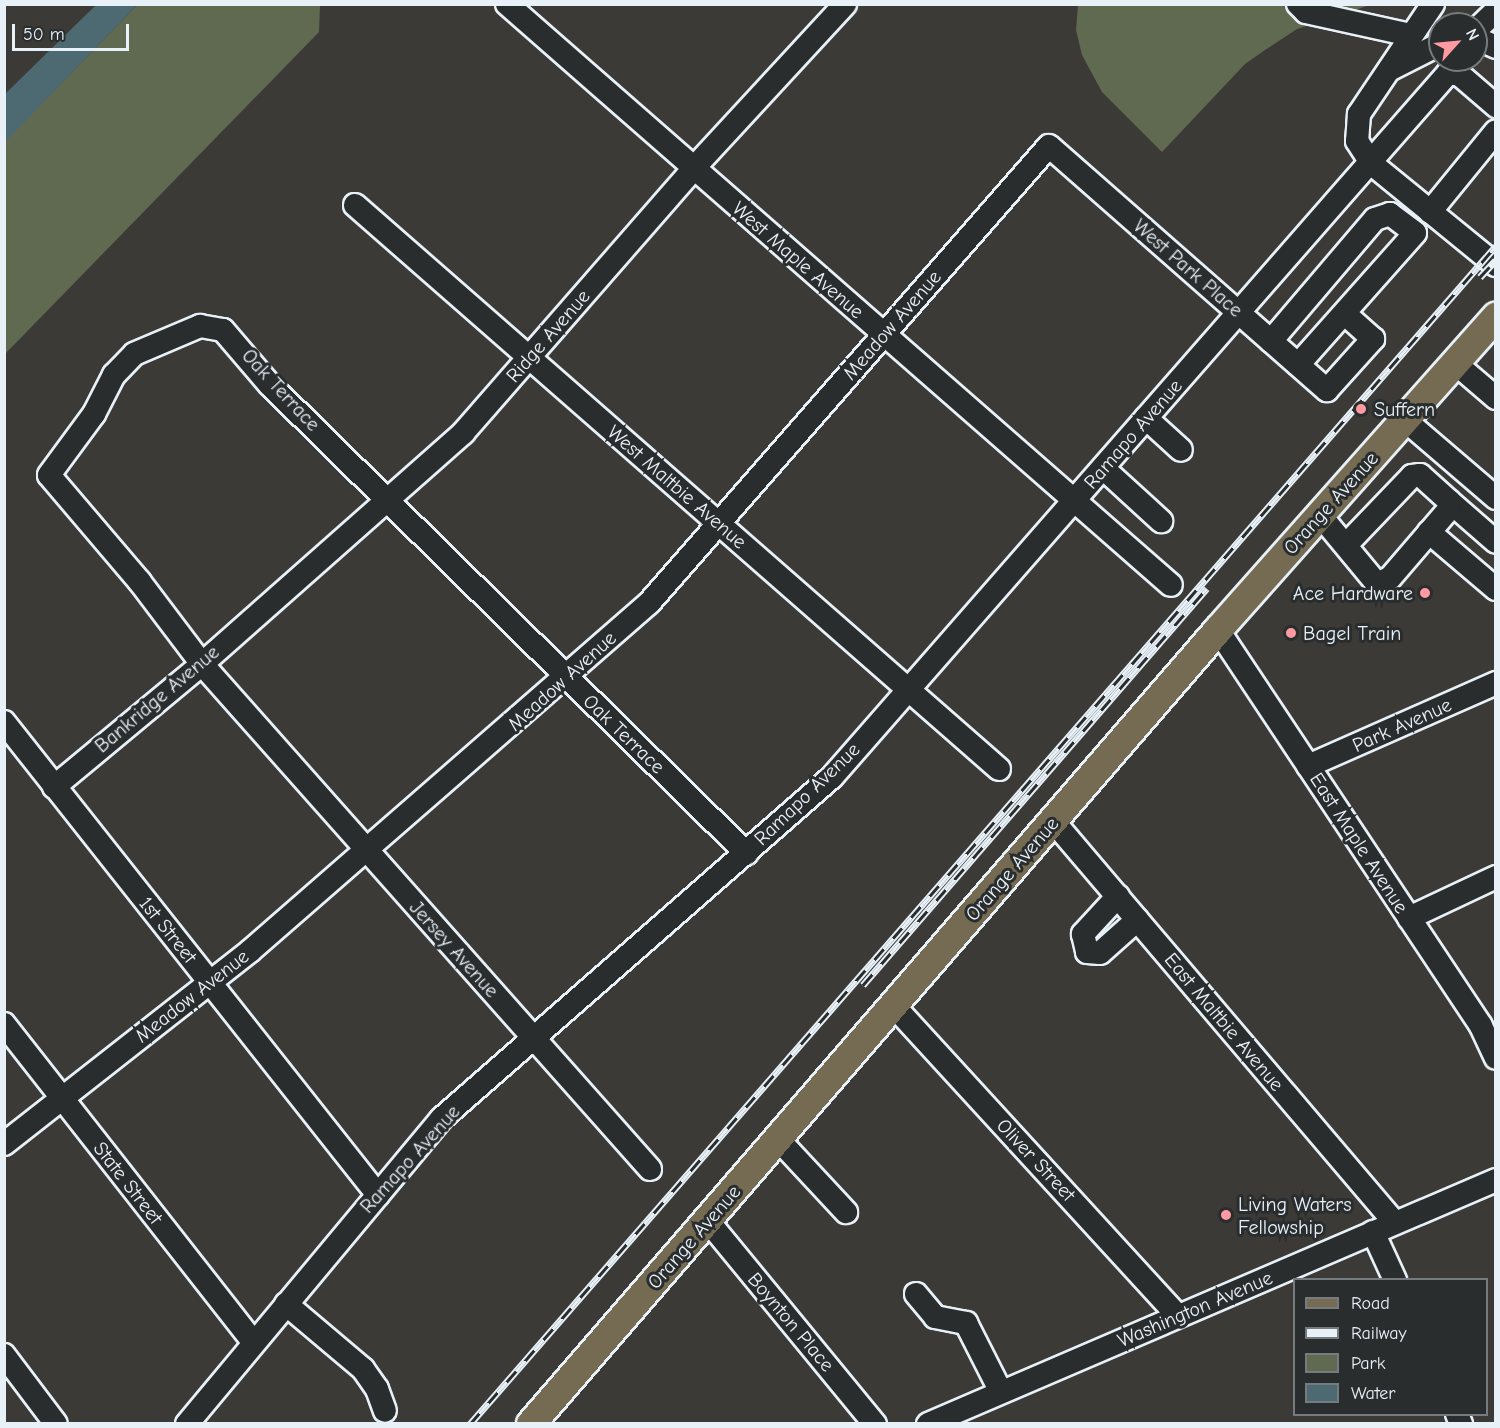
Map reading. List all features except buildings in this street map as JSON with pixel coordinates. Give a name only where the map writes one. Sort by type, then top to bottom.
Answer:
[{"type":"main road","name":"Orange Avenue","points":[[531,1424],[1218,630],[1496,317]]},
{"type":"street","name":"West Maple Avenue","points":[[507,4],[1171,585]]},
{"type":"street","name":"Ridge Avenue","points":[[259,609],[390,501],[464,433],[693,169],[812,37],[845,4]]},
{"type":"street","points":[[1298,4],[1306,12],[1411,35]]},
{"type":"street","points":[[1433,4],[1385,72],[1359,114],[1357,141],[1372,164],[1496,265]]},
{"type":"street","points":[[1385,72],[1428,50]]},
{"type":"street","name":"Ramapo Avenue","points":[[187,1424],[212,1391],[441,1119],[832,777],[1239,312],[1372,164],[1448,73],[1460,75],[1496,106]]},
{"type":"street","points":[[1430,212],[1496,131]]},
{"type":"street","name":"West Park Place","points":[[1049,146],[1327,390],[1373,339],[1345,314]]},
{"type":"street","name":"Meadow Avenue","points":[[4,1143],[211,983],[368,852],[649,603],[1049,146]]},
{"type":"street","name":"West Maltbie Avenue","points":[[355,205],[999,770]]},
{"type":"street","points":[[1271,341],[1375,219],[1390,214],[1414,233],[1298,365]]},
{"type":"street","name":"Oak Terrace","points":[[259,728],[202,664],[140,582],[50,475],[94,414],[114,375],[134,354],[200,326],[223,330],[270,385],[746,853]]},
{"type":"street","points":[[1455,363],[1496,398]]},
{"type":"street","points":[[1146,418],[1181,450]]},
{"type":"street","points":[[1406,420],[1496,498]]},
{"type":"street","points":[[1103,468],[1161,521]]},
{"type":"street","points":[[1346,545],[1412,476],[1420,475],[1449,501],[1491,529]]},
{"type":"street","points":[[1320,515],[1377,585],[1390,578],[1449,508],[1449,501]]},
{"type":"street","points":[[1429,532],[1496,589]]},
{"type":"street","name":"Bankridge Avenue","points":[[54,787],[202,664],[259,609]]},
{"type":"street","name":"East Maple Avenue","points":[[1218,630],[1409,918],[1488,1022],[1496,1058]]},
{"type":"street","name":"Park Avenue","points":[[1308,766],[1496,683]]},
{"type":"street","name":"1st Street","points":[[4,722],[378,1195]]},
{"type":"street","name":"Jersey Avenue","points":[[259,728],[650,1169]]},
{"type":"street","name":"East Maltbie Avenue","points":[[1054,822],[1395,1223]]},
{"type":"street","points":[[1409,918],[1496,877]]},
{"type":"street","points":[[1118,896],[1083,934],[1087,952],[1100,953],[1137,920]]},
{"type":"street","name":"Oliver Street","points":[[893,1005],[1178,1316]]},
{"type":"street","name":"State Street","points":[[4,1024],[253,1342]]},
{"type":"street","points":[[778,1139],[846,1212]]},
{"type":"street","name":"Washington Avenue","points":[[928,1424],[1496,1180]]},
{"type":"street","name":"Boynton Place","points":[[708,1221],[875,1424]]},
{"type":"street","points":[[1373,1232],[1394,1278]]},
{"type":"street","points":[[916,1294],[935,1317],[966,1323],[1001,1392]]},
{"type":"street","points":[[286,1304],[363,1369],[377,1389],[385,1412]]},
{"type":"street","points":[[4,1355],[56,1424]]},
{"type":"green space","points":[[137,5],[320,5],[319,32],[5,354],[4,142]]},
{"type":"green space","points":[[1078,5],[1370,5],[1297,29],[1245,64],[1162,152],[1102,92],[1082,55],[1076,30]]},
{"type":"water","points":[[96,5],[137,5],[5,142],[5,94]]},
{"type":"railway","points":[[470,1424],[1496,246]]},
{"type":"railway","points":[[1480,277],[1496,260]]},
{"type":"railway","points":[[863,985],[1207,588]]},
{"type":"place","name":"Suffern","points":[[1361,409]]},
{"type":"place","name":"Ace Hardware","points":[[1425,593]]},
{"type":"place","name":"Bagel Train","points":[[1291,633]]},
{"type":"place","name":"Living Waters Fellowship","points":[[1226,1215]]}]
